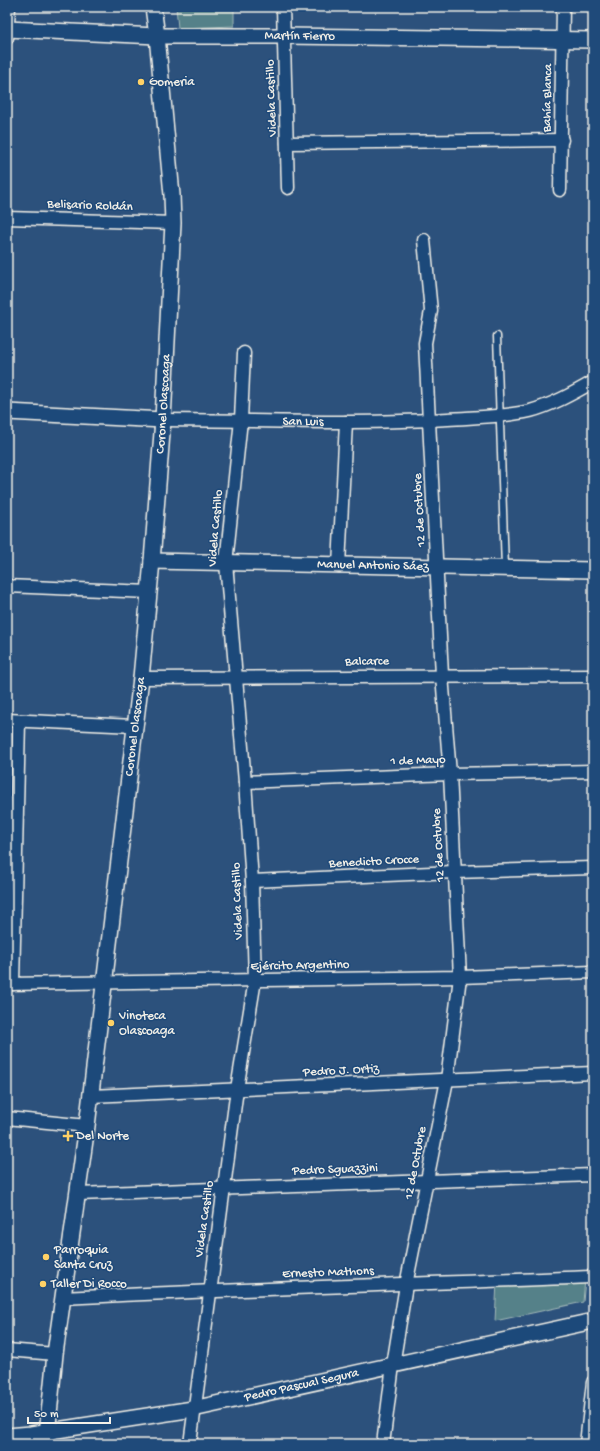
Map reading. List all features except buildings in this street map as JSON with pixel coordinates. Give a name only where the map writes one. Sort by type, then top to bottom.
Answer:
[{"type":"street","points":[[7,38],[9,7]]},
{"type":"street","name":"Coronel Olascoaga","points":[[46,1438],[55,1354],[91,1096],[134,726],[141,678],[163,420],[173,223],[172,195],[153,7]]},
{"type":"street","name":"Videla Castillo","points":[[283,7],[288,188]]},
{"type":"street","name":"Bahía Blanca","points":[[560,190],[563,7]]},
{"type":"street","name":"Martín Fierro","points":[[7,29],[157,36],[593,40]]},
{"type":"street","points":[[287,143],[562,140]]},
{"type":"street","name":"Belisario Roldán","points":[[7,218],[173,223]]},
{"type":"street","name":"12 de Octubre","points":[[383,1444],[392,1365],[406,1285],[447,1080],[460,977],[450,774],[442,676],[425,343],[431,311],[424,240]]},
{"type":"street","name":"Videla Castillo","points":[[190,1444],[193,1409],[237,1089],[255,980],[252,881],[226,563],[241,420],[244,353]]},
{"type":"street","name":"San Luis","points":[[7,412],[163,420],[346,422],[430,420],[500,415],[529,411],[560,400],[593,382]]},
{"type":"street","points":[[339,566],[346,422]]},
{"type":"street","name":"Manuel Antonio Sáez","points":[[152,561],[593,570]]},
{"type":"street","points":[[7,586],[149,592]]},
{"type":"street","name":"Balcarce","points":[[141,678],[593,676]]},
{"type":"street","points":[[10,984],[13,721],[134,726]]},
{"type":"street","name":"1 de Mayo","points":[[245,782],[450,774],[593,771]]},
{"type":"street","name":"Benedicto Crocce","points":[[252,881],[454,872],[593,868]]},
{"type":"street","name":"Ejército Argentino","points":[[10,984],[460,977],[593,972]]},
{"type":"street","name":"Pedro J. Ortiz","points":[[91,1096],[593,1073]]},
{"type":"street","points":[[7,1118],[87,1126]]},
{"type":"street","name":"Pedro Sguazzini","points":[[78,1194],[593,1175]]},
{"type":"street","name":"Ernesto Mathons","points":[[63,1298],[210,1290],[406,1285],[593,1276]]},
{"type":"street","name":"Pedro Pascual Segura","points":[[7,1436],[46,1438],[193,1409],[593,1321]]},
{"type":"street","points":[[7,1350],[55,1354]]},
{"type":"street","points":[[586,1444],[593,1382]]},
{"type":"lane","points":[[497,336],[505,568]]},
{"type":"green space","points":[[176,7],[234,7],[234,26],[178,28]]},
{"type":"green space","points":[[585,1279],[583,1302],[495,1321],[497,1282]]},
{"type":"place","name":"Gomeria","points":[[141,82]]},
{"type":"place","name":"Vinoteca Olascoaga","points":[[111,1023]]},
{"type":"place","name":"Del Norte","points":[[68,1136]]},
{"type":"place","name":"Parroquia Santa Cruz","points":[[46,1257]]},
{"type":"place","name":"Taller Di Rocco","points":[[43,1284]]}]
